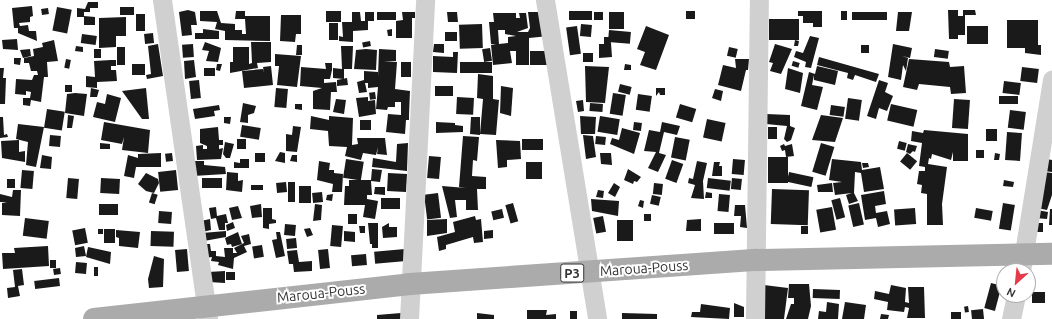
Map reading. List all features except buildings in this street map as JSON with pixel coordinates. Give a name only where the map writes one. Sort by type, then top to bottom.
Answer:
[{"type":"main road","name":"Maroua-Pouss","points":[[94,319],[208,312],[410,284],[757,260],[1022,263],[1052,254]]},
{"type":"street","points":[[162,0],[208,312]]},
{"type":"street","points":[[409,319],[425,0]]},
{"type":"street","points":[[545,0],[597,319]]},
{"type":"street","points":[[755,319],[757,260],[759,0]]},
{"type":"street","points":[[1022,263],[1052,79]]},
{"type":"street","points":[[1011,319],[1014,303]]}]
